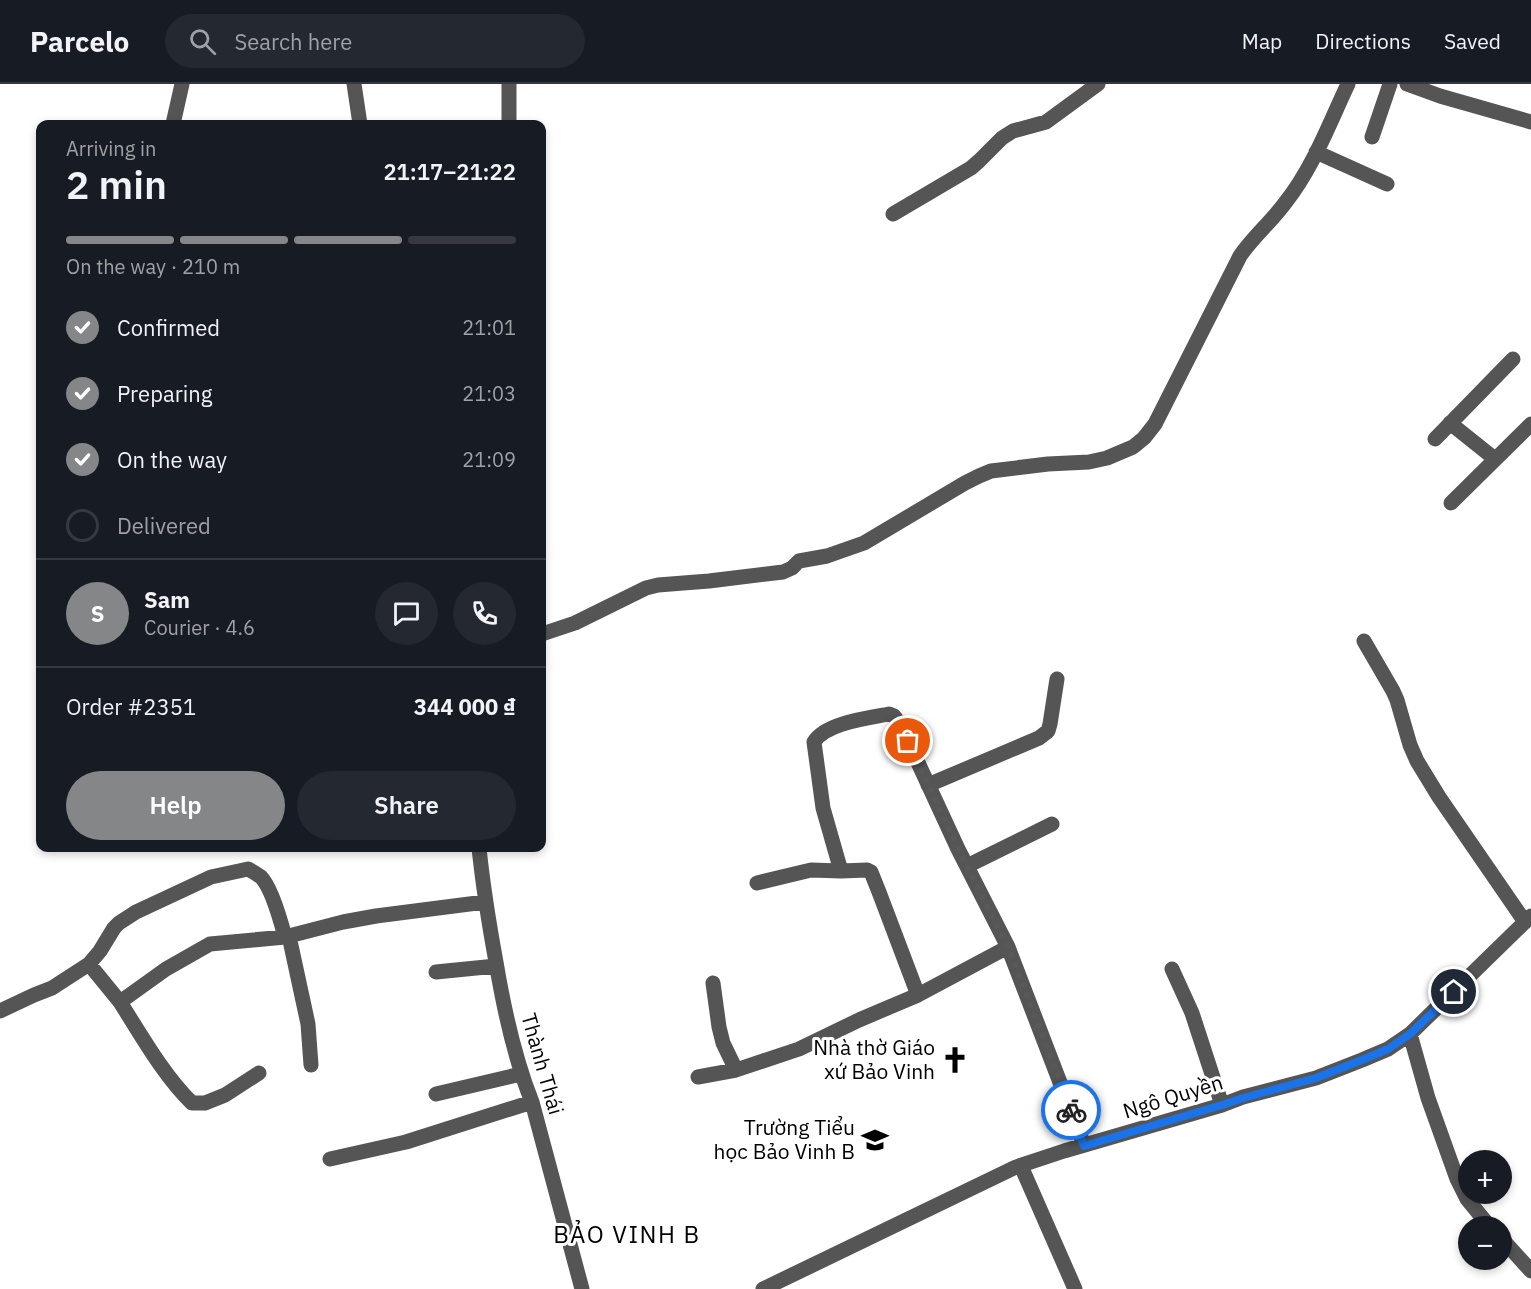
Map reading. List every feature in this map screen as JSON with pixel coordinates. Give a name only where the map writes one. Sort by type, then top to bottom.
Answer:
[{"type":"street","points":[[174,120],[182,84]]},
{"type":"street","points":[[354,84],[359,120]]},
{"type":"street","points":[[509,84],[509,120]]},
{"type":"street","points":[[893,214],[971,168],[1002,138],[1013,131],[1046,122],[1098,84]]},
{"type":"street","points":[[546,633],[575,623],[646,588],[783,572],[792,568],[799,561],[849,549],[864,543],[964,483],[991,471],[1089,462],[1107,458],[1133,447],[1155,424],[1240,256],[1285,204],[1310,166],[1348,84]]},
{"type":"street","points":[[1372,137],[1390,84]]},
{"type":"street","points":[[1407,84],[1454,101],[1531,122]]},
{"type":"street","points":[[1316,152],[1387,184]]},
{"type":"street","points":[[1435,439],[1513,359]]},
{"type":"street","points":[[1450,423],[1495,459]]},
{"type":"street","points":[[1451,503],[1531,424]]},
{"type":"street","points":[[1364,641],[1397,700],[1417,761],[1439,797],[1528,919]]},
{"type":"street","points":[[928,784],[1039,738],[1048,731],[1057,679]]},
{"type":"street","points":[[841,871],[824,808],[814,742],[820,734],[849,722],[889,714],[897,720],[1008,947],[1084,1146]]},
{"type":"street","points":[[967,866],[1052,824]]},
{"type":"street","name":"Thành Thái","points":[[479,852],[485,902],[502,1002],[520,1074],[532,1102],[579,1288]]},
{"type":"street","points":[[0,1011],[52,988],[89,964],[114,928],[136,912],[211,877],[248,869],[262,878],[287,936],[308,1024],[311,1065]]},
{"type":"street","points":[[757,883],[811,870],[863,869],[871,872],[918,995]]},
{"type":"street","points":[[120,1002],[166,969],[210,944],[287,936],[376,916],[485,902]]},
{"type":"street","name":"Ngô Quyền","points":[[763,1289],[1022,1166],[1316,1078],[1388,1049],[1410,1034],[1528,919]]},
{"type":"street","points":[[698,1077],[735,1070],[800,1048],[918,995],[1008,947]]},
{"type":"street","points":[[89,964],[120,1002],[179,1090],[192,1103],[205,1103],[225,1095],[259,1073]]},
{"type":"street","points":[[436,972],[496,966]]},
{"type":"street","points":[[1172,969],[1192,1013],[1222,1105]]},
{"type":"street","points":[[713,983],[721,1035],[735,1070]]},
{"type":"street","points":[[1410,1034],[1428,1098],[1457,1179],[1467,1198],[1481,1216]]},
{"type":"street","points":[[436,1094],[520,1074]]},
{"type":"street","points":[[330,1160],[406,1142],[532,1102]]},
{"type":"street","points":[[1022,1166],[1075,1289]]},
{"type":"street","points":[[1512,1250],[1531,1271]]},
{"type":"way so far","points":[[908,741],[958,849],[1008,947],[1071,1110]]},
{"type":"place","name":"Nhà thờ Giáo xứ Bảo Vinh","points":[[955,1060]]},
{"type":"place","name":"Trường Tiểu học Bảo Vinh B","points":[[875,1140]]},
{"type":"district","name":"BẢO VINH B","points":[[627,1235]]},
{"type":"route","points":[[1071,1110],[1084,1146],[1316,1078],[1388,1049],[1401,1041],[1454,992]]}]
